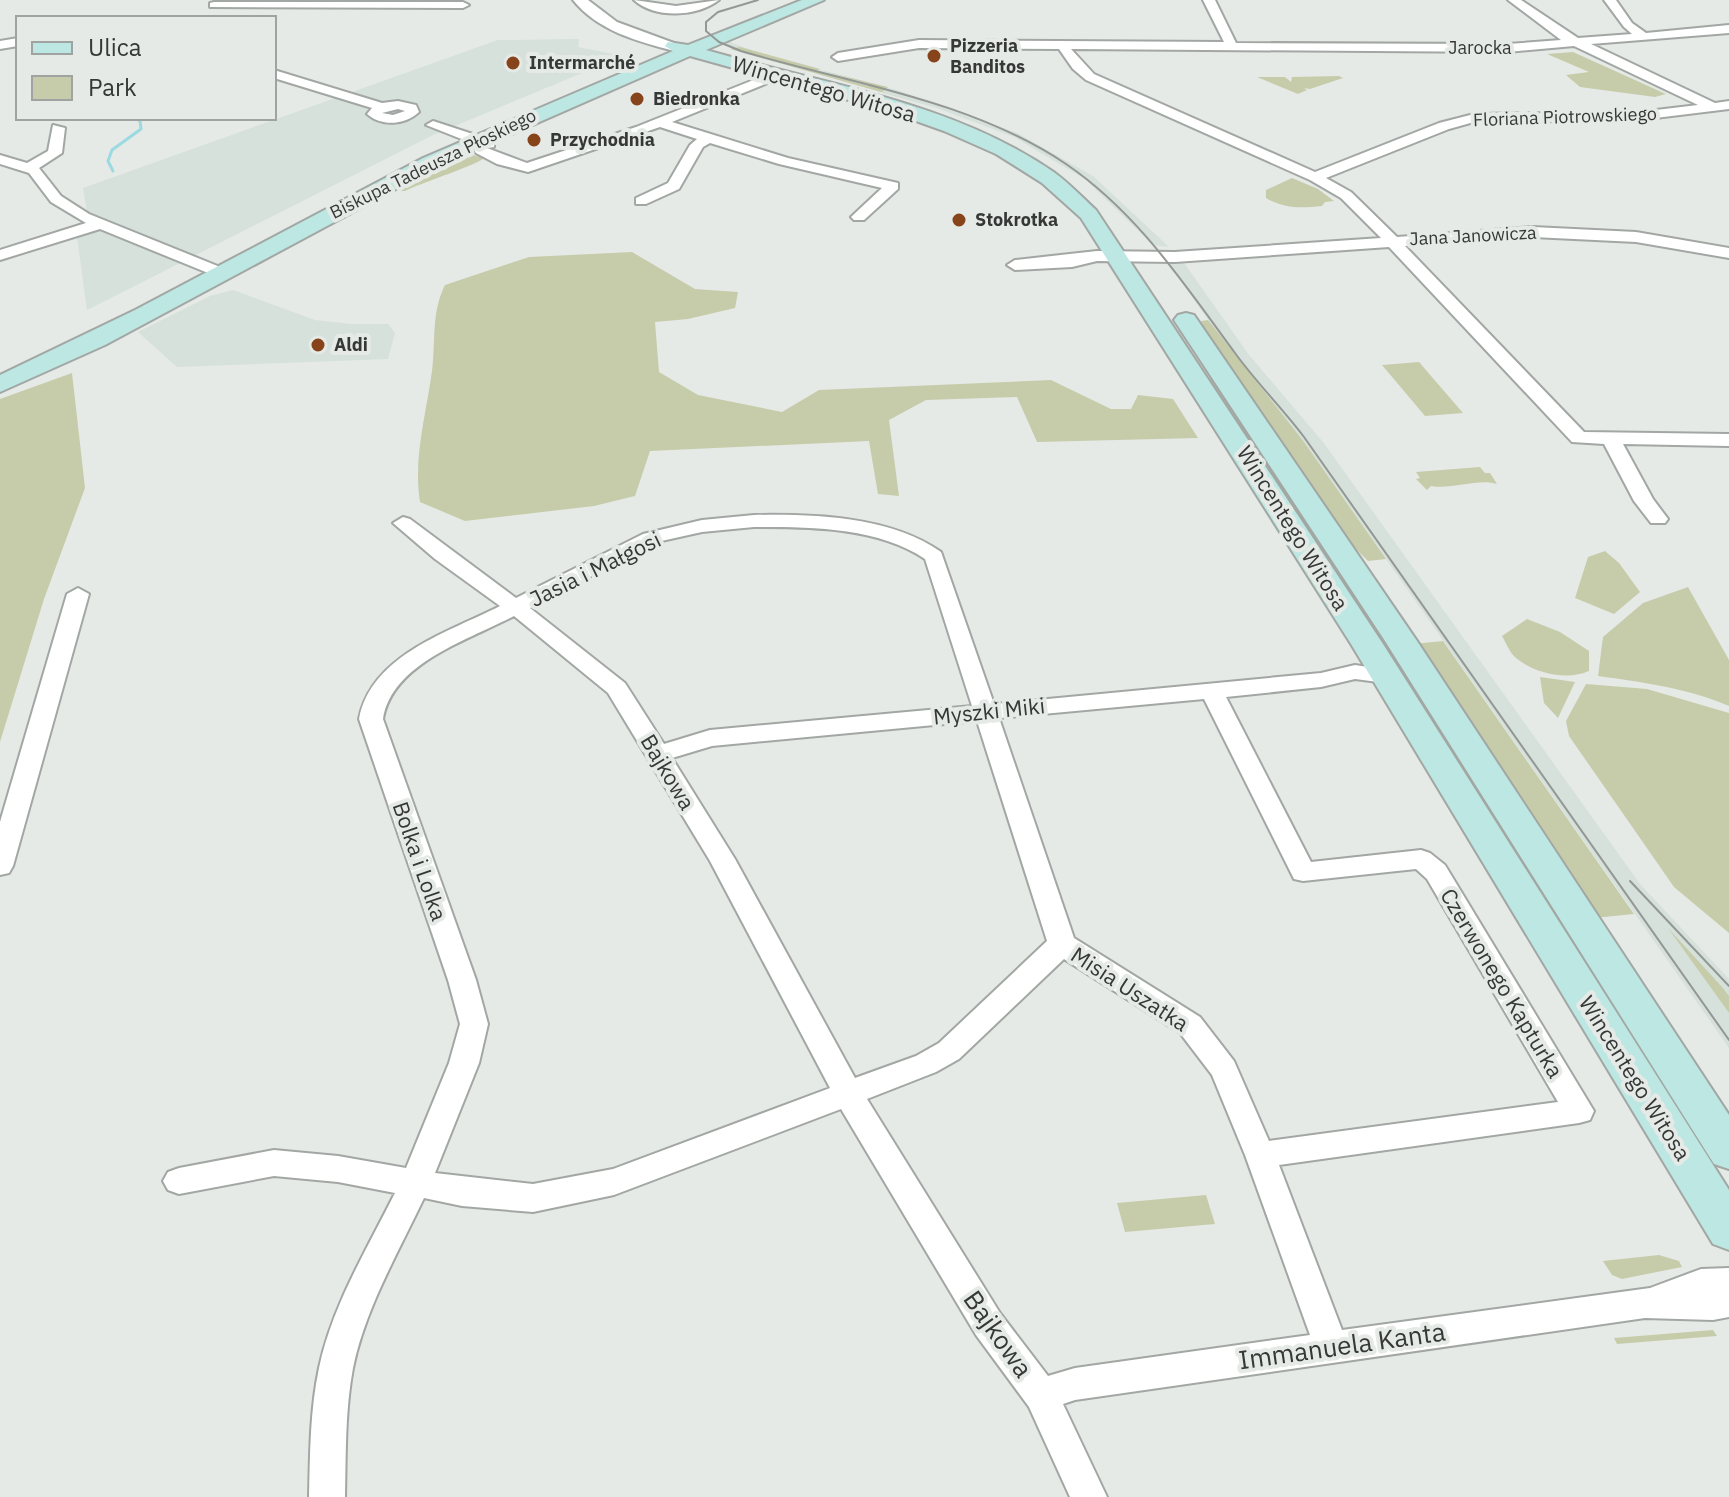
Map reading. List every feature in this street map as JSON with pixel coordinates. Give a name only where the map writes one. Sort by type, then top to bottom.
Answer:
[{"type":"main road","name":"Biskupa Tadeusza Płoskiego","points":[[57,352],[211,269],[365,180],[791,0]]},
{"type":"main road","name":"Biskupa Tadeusza Płoskiego","points":[[688,46],[816,0]]},
{"type":"main road","name":"Wincentego Witosa","points":[[688,46],[939,122],[1018,157],[1070,194],[1130,250],[1421,672],[1729,1151]]},
{"type":"main road","name":"Wincentego Witosa","points":[[688,46],[969,122],[1047,159],[1091,191],[1113,214]]},
{"type":"main road","name":"Wincentego Witosa","points":[[1130,250],[1386,676],[1729,1230]]},
{"type":"main road","points":[[0,369],[57,352]]},
{"type":"main road","points":[[0,384],[57,352]]},
{"type":"street","points":[[580,0],[614,27],[688,46]]},
{"type":"street","points":[[599,0],[631,25],[688,46]]},
{"type":"street","points":[[640,0],[650,7],[677,10],[713,0]]},
{"type":"street","points":[[1209,0],[1231,44]]},
{"type":"street","points":[[1514,0],[1552,30],[1729,115]]},
{"type":"street","points":[[1610,0],[1628,25],[1644,37]]},
{"type":"street","points":[[213,6],[463,5]]},
{"type":"street","name":"Jarocka","points":[[838,57],[919,44],[1477,48],[1579,43],[1729,29]]},
{"type":"street","points":[[1062,44],[1077,66],[1090,77],[1315,177],[1346,195],[1475,325],[1579,438],[1729,440]]},
{"type":"street","points":[[276,75],[381,107],[398,105],[411,108],[412,112],[405,116],[468,138],[481,150],[502,161],[528,168],[660,123],[776,75]]},
{"type":"street","name":"Floriana Piotrowskiego","points":[[1315,177],[1444,126],[1474,118],[1639,116],[1729,105]]},
{"type":"street","points":[[660,123],[784,161],[888,182],[893,186],[859,217]]},
{"type":"street","points":[[30,167],[55,153],[58,128]]},
{"type":"street","points":[[641,201],[674,186],[697,145],[706,139]]},
{"type":"street","points":[[0,159],[30,167],[56,199],[99,224],[211,269]]},
{"type":"street","points":[[0,255],[99,224]]},
{"type":"street","name":"Jana Janowicza","points":[[1015,265],[1093,262],[1130,250],[1175,257],[1519,233],[1583,233],[1649,239],[1729,253]]},
{"type":"street","points":[[1610,438],[1644,501],[1658,519]]},
{"type":"street","name":"Jasia i Małgosi","points":[[518,608],[650,538],[682,529],[774,519],[811,520],[879,533],[918,544],[934,556],[984,711]]},
{"type":"street","name":"Bajkowa","points":[[403,523],[518,608],[617,688],[729,871],[848,1094],[988,1324],[1041,1395],[1089,1497]]},
{"type":"street","points":[[0,866],[78,594]]},
{"type":"street","name":"Bolka i Lolka","points":[[327,1497],[328,1443],[336,1368],[353,1313],[415,1184],[464,1063],[474,1024],[462,980],[371,719],[373,701],[382,685],[410,661],[518,608]]},
{"type":"street","name":"Myszki Miki","points":[[659,754],[710,738],[1321,680],[1361,682],[1421,672]]},
{"type":"street","name":"Czerwonego Kapturka","points":[[1212,691],[1303,872],[1421,859],[1436,872],[1579,1111],[1260,1155]]},
{"type":"street","name":"Misia Uszatka","points":[[984,711],[1062,944],[1190,1025],[1224,1069],[1260,1155],[1331,1346]]},
{"type":"street","points":[[179,1181],[274,1163],[338,1169],[462,1192],[533,1198],[614,1182],[926,1064],[949,1051],[1062,944]]},
{"type":"street","name":"Immanuela Kanta","points":[[1645,1303],[1701,1284],[1729,1283]]},
{"type":"street","name":"Immanuela Kanta","points":[[1041,1395],[1075,1384],[1645,1303],[1713,1305],[1729,1302]]},
{"type":"shaded area","points":[[579,39],[578,47],[623,56],[433,135],[87,310],[77,237],[115,223],[87,212],[83,188],[498,40]]},
{"type":"shaded area","points":[[725,40],[761,54],[900,91],[1017,133],[1093,176],[1169,247],[1153,245],[1085,179],[1014,137],[937,108],[737,51],[720,43]]},
{"type":"shaded area","points":[[1182,260],[1249,355],[1323,442],[1640,884],[1729,979],[1729,996],[1674,935],[1729,1013],[1729,1048],[1304,442],[1232,354],[1169,264]]},
{"type":"shaded area","points":[[233,290],[315,320],[388,324],[395,333],[388,359],[177,367],[138,332],[210,296]]},
{"type":"green space","points":[[740,47],[868,86],[870,84],[823,71],[888,87],[882,92],[937,108],[730,49]]},
{"type":"green space","points":[[1573,52],[1666,94],[1655,97],[1580,87],[1566,75],[1589,72],[1547,54]]},
{"type":"green space","points":[[1257,77],[1285,77],[1291,82],[1292,77],[1343,78],[1310,89],[1304,88],[1307,90],[1298,94]]},
{"type":"green space","points":[[473,155],[484,158],[405,191],[397,191]]},
{"type":"green space","points":[[1292,178],[1318,189],[1334,201],[1325,202],[1322,206],[1300,207],[1286,206],[1266,198],[1266,190]]},
{"type":"green space","points":[[632,252],[695,289],[738,292],[735,308],[688,319],[655,322],[659,372],[698,395],[782,412],[819,390],[1051,380],[1111,409],[1131,409],[1138,395],[1173,399],[1198,438],[1037,442],[1017,397],[926,400],[889,420],[899,496],[878,494],[869,441],[650,451],[635,496],[594,506],[465,521],[420,502],[419,453],[432,371],[436,317],[445,285],[529,257]]},
{"type":"green space","points":[[1208,320],[1304,442],[1386,559],[1368,561],[1346,539],[1208,338],[1201,321]]},
{"type":"green space","points":[[1419,362],[1463,413],[1425,416],[1382,365]]},
{"type":"green space","points":[[72,373],[85,488],[44,599],[0,742],[0,399]]},
{"type":"green space","points":[[1206,378],[1210,378],[1229,400],[1387,638],[1376,639]]},
{"type":"green space","points":[[1480,467],[1485,473],[1490,473],[1497,484],[1482,482],[1431,486],[1427,490],[1416,479],[1420,478],[1416,472]]},
{"type":"green space","points":[[1605,551],[1619,563],[1640,592],[1614,614],[1575,598],[1588,557]]},
{"type":"green space","points":[[1688,587],[1729,660],[1729,706],[1681,690],[1598,676],[1603,637],[1643,603]]},
{"type":"green space","points":[[1527,619],[1560,632],[1589,651],[1589,671],[1571,675],[1551,674],[1532,668],[1516,658],[1502,636]]},
{"type":"green space","points":[[1443,641],[1634,914],[1594,918],[1413,644]]},
{"type":"green space","points":[[1540,677],[1575,682],[1558,718],[1544,703]]},
{"type":"green space","points":[[1586,684],[1647,689],[1729,713],[1729,933],[1674,887],[1569,736],[1566,721]]},
{"type":"green space","points":[[1668,928],[1729,996],[1729,1013]]},
{"type":"green space","points":[[1206,1195],[1215,1224],[1125,1232],[1117,1203]]},
{"type":"green space","points":[[1659,1255],[1679,1261],[1682,1267],[1622,1279],[1612,1275],[1603,1261]]},
{"type":"green space","points":[[1713,1330],[1717,1336],[1617,1344],[1614,1338]]},
{"type":"waterway","points":[[113,171],[108,161],[112,150],[141,129],[138,120]]},
{"type":"tram line","points":[[758,0],[718,12],[706,22],[706,31],[719,42],[741,51],[908,96],[990,124],[1066,164],[1092,183],[1138,227],[1243,364],[1304,437],[1729,1040]]},
{"type":"tram line","points":[[1630,881],[1729,986]]},
{"type":"place","name":"Pizzeria Banditos","points":[[934,56]]},
{"type":"place","name":"Intermarché","points":[[513,63]]},
{"type":"place","name":"Biedronka","points":[[637,99]]},
{"type":"place","name":"Przychodnia","points":[[534,140]]},
{"type":"place","name":"Stokrotka","points":[[959,220]]},
{"type":"place","name":"Aldi","points":[[318,345]]}]
